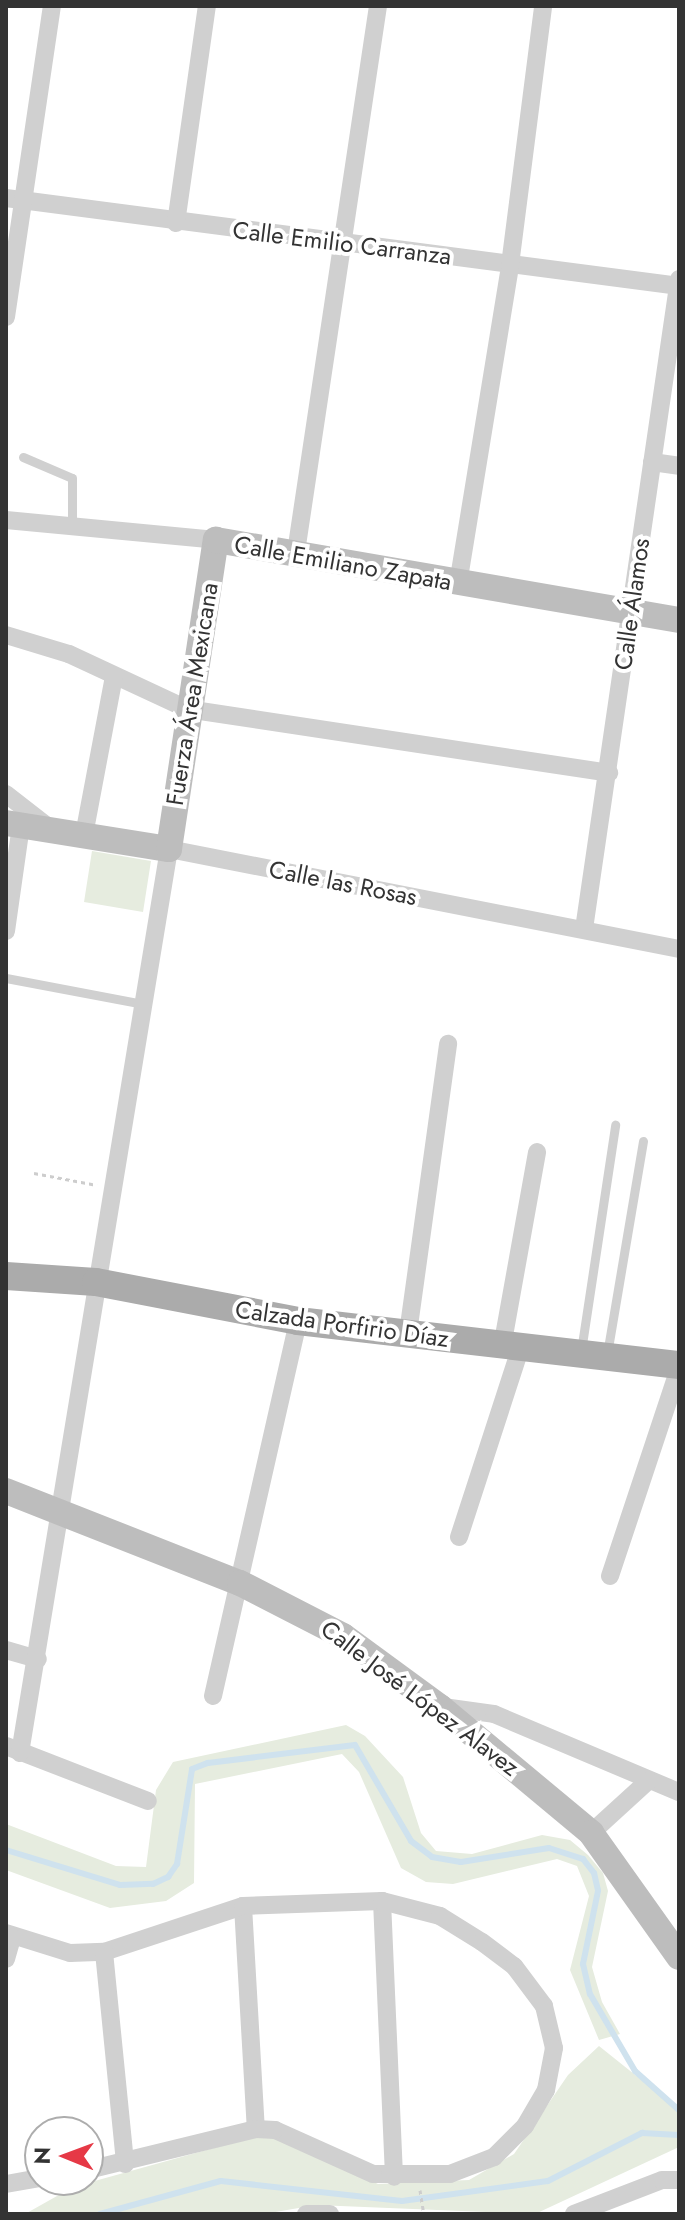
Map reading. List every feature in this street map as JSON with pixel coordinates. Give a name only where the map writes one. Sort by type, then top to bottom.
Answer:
[{"type":"main road","name":"Calle Emiliano Zapata","points":[[216,540],[679,620]]},
{"type":"main road","name":"Fuerza Área Mexicana","points":[[169,849],[187,709],[216,540]]},
{"type":"main road","name":"Calle las Rosas","points":[[13,824],[169,849]]},
{"type":"main road","name":"Calzada Porfirio Díaz","points":[[6,1276],[96,1282],[298,1321],[679,1367]]},
{"type":"main road","name":"Calle José López Alavez","points":[[6,1491],[240,1583],[343,1636],[440,1707],[591,1833],[679,1957]]},
{"type":"street","points":[[6,317],[15,200],[52,6]]},
{"type":"street","points":[[176,223],[207,6]]},
{"type":"street","points":[[296,552],[378,6]]},
{"type":"street","points":[[458,584],[510,265],[543,6]]},
{"type":"street","name":"Calle Emilio Carranza","points":[[15,200],[678,286]]},
{"type":"street","name":"Calle Álamos","points":[[584,929],[679,279]]},
{"type":"street","points":[[652,462],[679,466]]},
{"type":"street","name":"Calle Emiliano Zapata","points":[[6,520],[216,540]]},
{"type":"street","points":[[6,635],[69,654],[187,709],[609,773]]},
{"type":"street","points":[[84,835],[114,676]]},
{"type":"street","points":[[6,794],[54,831]]},
{"type":"street","points":[[6,931],[13,824]]},
{"type":"street","points":[[148,1801],[13,1749],[38,1659],[58,1509],[169,849]]},
{"type":"street","name":"Calle las Rosas","points":[[169,849],[679,949]]},
{"type":"street","points":[[408,1333],[448,1044]]},
{"type":"street","points":[[459,1537],[511,1348],[537,1152]]},
{"type":"street","points":[[213,1696],[298,1321]]},
{"type":"street","points":[[610,1576],[679,1367]]},
{"type":"street","points":[[6,1650],[38,1659]]},
{"type":"street","points":[[440,1707],[494,1714],[565,1740],[648,1781],[679,1792]]},
{"type":"street","points":[[591,1833],[648,1781]]},
{"type":"street","points":[[382,1901],[394,2177]]},
{"type":"street","points":[[6,1959],[9,1936],[70,1953],[104,1952],[243,1906],[382,1901],[440,1916],[514,1966],[544,2006],[554,2048],[546,2090],[525,2126],[494,2157],[450,2174],[394,2177],[353,2167],[275,2130],[256,2129],[104,2167]]},
{"type":"street","points":[[243,1906],[256,2129]]},
{"type":"street","points":[[104,1952],[125,2164]]},
{"type":"street","points":[[574,2214],[662,2180],[679,2180]]},
{"type":"street","points":[[306,2214],[330,2214]]},
{"type":"lane","points":[[23,457],[72,478],[72,525]]},
{"type":"lane","points":[[6,978],[143,1004]]},
{"type":"lane","points":[[594,1356],[615,1125]]},
{"type":"lane","points":[[594,1356],[643,1141]]},
{"type":"path","points":[[34,1173],[112,1187]]},
{"type":"path","points":[[418,2181],[424,2214]]},
{"type":"shaded area","points":[[92,851],[151,861],[143,912],[84,902]]},
{"type":"shaded area","points":[[346,1725],[365,1736],[403,1777],[421,1833],[436,1851],[472,1854],[542,1835],[570,1840],[588,1855],[603,1873],[608,1891],[592,1967],[602,2002],[620,2034],[599,2040],[570,1970],[589,1896],[577,1866],[557,1859],[453,1884],[426,1882],[401,1868],[359,1772],[342,1754],[195,1784],[194,1883],[166,1901],[110,1908],[6,1870],[6,1824],[116,1866],[146,1867],[156,1790],[173,1762]]},
{"type":"shaded area","points":[[599,2046],[679,2110],[679,2147],[535,2214],[316,2205],[264,2214],[25,2214],[57,2196],[104,2196],[104,2178],[271,2132],[378,2184],[469,2180],[514,2154],[568,2075]]},
{"type":"waterway","points":[[6,1850],[120,1885],[153,1884],[168,1877],[177,1864],[192,1769],[208,1763],[355,1745],[411,1841],[432,1857],[461,1862],[549,1848],[583,1859],[594,1873],[598,1891],[583,1964],[590,1994],[635,2071],[679,2110]]},
{"type":"waterway","points":[[100,2214],[221,2181],[402,2201],[548,2181],[642,2133],[679,2135]]}]
